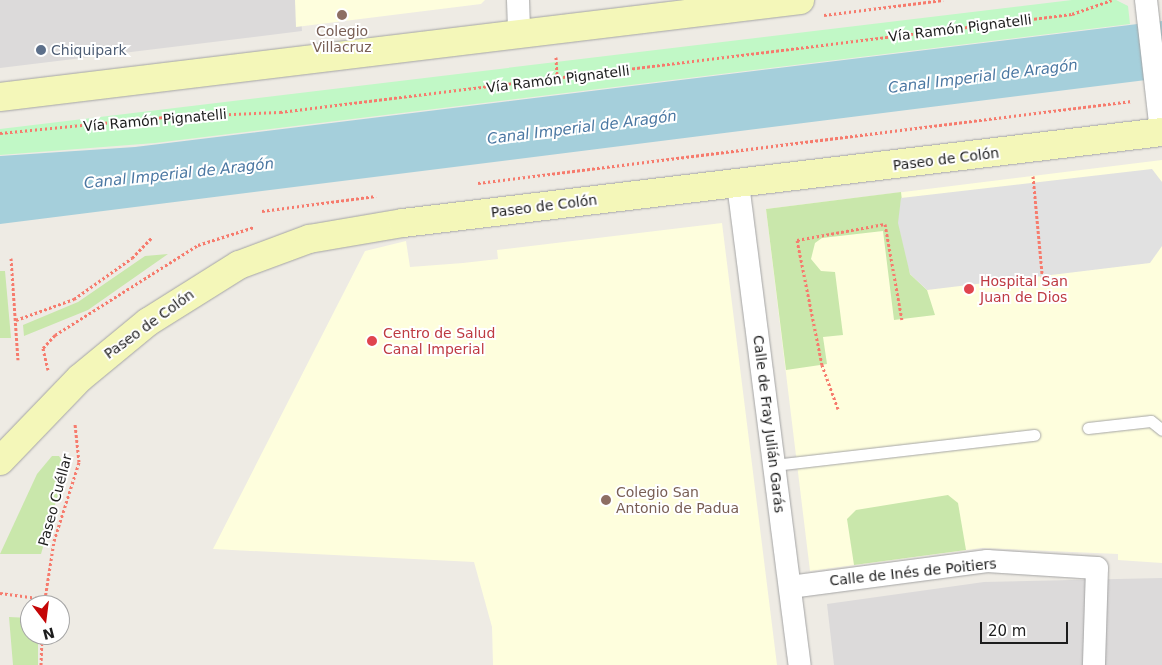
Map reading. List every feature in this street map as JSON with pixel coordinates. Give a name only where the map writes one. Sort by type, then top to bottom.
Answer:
[{"type":"main road","points":[[0,97],[800,0]]},
{"type":"main road","name":"Paseo de Colón","points":[[0,461],[62,395],[128,336],[186,296],[273,250],[349,230],[1162,132]]},
{"type":"main road","points":[[0,438],[0,451]]},
{"type":"street","points":[[518,0],[519,33]]},
{"type":"street","points":[[1146,0],[1162,132]]},
{"type":"street","name":"Calle de Fray Julián Garás","points":[[738,184],[800,665]]},
{"type":"street","name":"Calle de Inés de Poitiers","points":[[790,587],[987,562],[1097,568],[1094,665]]},
{"type":"lane","points":[[1088,428],[1152,421],[1162,430]]},
{"type":"lane","points":[[774,465],[1034,435]]},
{"type":"path","name":"Vía Ramón Pignatelli","points":[[0,133],[164,117],[280,112],[558,79],[1072,14],[1112,0]]},
{"type":"path","points":[[556,57],[558,79]]},
{"type":"path","points":[[476,183],[1158,98]]},
{"type":"path","points":[[1033,176],[1042,283]]},
{"type":"path","points":[[262,211],[378,196]]},
{"type":"path","points":[[838,409],[822,365],[797,240],[885,224],[902,320]]},
{"type":"path","points":[[16,320],[70,302],[132,258],[151,238]]},
{"type":"path","points":[[11,258],[18,360]]},
{"type":"path","points":[[43,348],[44,362]]},
{"type":"path","name":"Paseo Cuéllar","points":[[45,595],[54,541],[79,462],[73,417]]},
{"type":"path","points":[[0,593],[20,595]]},
{"type":"path","points":[[41,665],[42,645]]},
{"type":"shaded area","points":[[0,0],[300,0],[302,31],[0,68]]},
{"type":"shaded area","name":"Colegio Villacruz","points":[[295,0],[485,0],[481,4],[296,27]]},
{"type":"shaded area","name":"Hospital San Juan de Dios","points":[[1162,160],[1162,563],[1118,560],[1118,554],[982,548],[810,571],[766,209]]},
{"type":"shaded area","points":[[1152,169],[1162,182],[1162,246],[1150,263],[927,290],[910,274],[898,223],[901,198]]},
{"type":"shaded area","name":"Colegio San Antonio de Padua","points":[[722,223],[777,665],[493,665],[492,627],[474,562],[213,549],[365,251],[406,241],[410,267],[463,263],[498,259],[497,250]]},
{"type":"shaded area","points":[[1162,578],[1162,665],[834,665],[827,604],[984,582]]},
{"type":"green space","points":[[1072,0],[1116,0],[1128,6],[1130,24],[155,143],[0,155],[0,129]]},
{"type":"green space","points":[[901,192],[910,274],[927,290],[935,315],[894,320],[883,231],[822,238],[815,243],[811,259],[821,271],[835,272],[843,335],[823,337],[827,364],[786,370],[766,209]]},
{"type":"green space","points":[[168,254],[88,310],[24,336],[23,325],[78,302],[145,256]]},
{"type":"green space","points":[[0,271],[5,271],[11,338],[0,338]]},
{"type":"green space","points":[[52,456],[59,456],[66,467],[41,554],[0,554],[37,474]]},
{"type":"green space","points":[[948,495],[958,503],[966,550],[854,565],[847,519],[856,510]]},
{"type":"green space","points":[[9,617],[20,618],[20,645],[38,645],[38,665],[13,665]]},
{"type":"water","name":"Canal Imperial de Aragón","points":[[1162,21],[1162,78],[0,224],[0,156],[135,147]]},
{"type":"place","name":"Colegio Villacruz","points":[[342,15]]},
{"type":"place","name":"Chiquipark","points":[[41,50]]},
{"type":"place","name":"Hospital San Juan de Dios","points":[[969,289]]},
{"type":"place","name":"Centro de Salud Canal Imperial","points":[[372,341]]},
{"type":"place","name":"Colegio San Antonio de Padua","points":[[606,500]]}]
